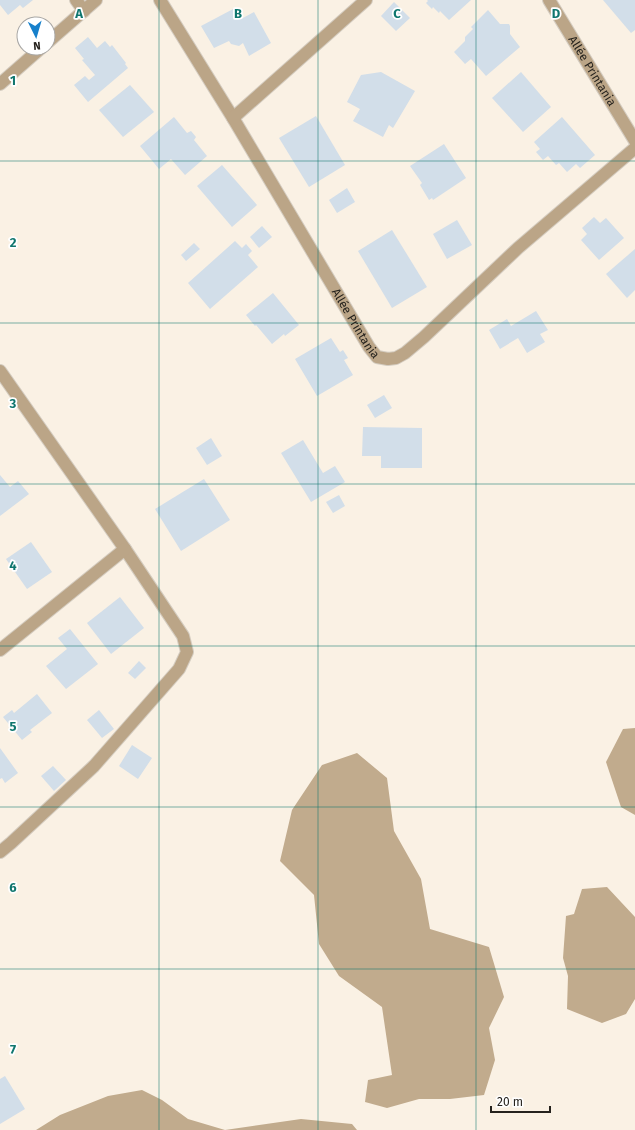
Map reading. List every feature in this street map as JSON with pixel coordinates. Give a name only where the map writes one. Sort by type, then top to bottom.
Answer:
[{"type":"street","points":[[76,0],[84,11]]},
{"type":"street","points":[[56,35],[96,0]]},
{"type":"street","name":"Allée Printania","points":[[160,0],[233,118],[369,347],[377,357],[388,359],[396,358],[419,341],[518,248],[635,148]]},
{"type":"street","points":[[233,118],[366,0]]},
{"type":"street","name":"Allée Printania","points":[[549,0],[635,141]]},
{"type":"street","points":[[0,84],[32,56]]},
{"type":"street","points":[[0,371],[125,548],[183,636],[187,652],[179,669],[94,766],[0,852]]},
{"type":"street","points":[[0,650],[125,548]]},
{"type":"shaded area","points":[[635,728],[635,815],[621,807],[606,762],[623,729]]},
{"type":"shaded area","points":[[357,753],[387,778],[394,831],[421,879],[430,929],[489,947],[504,997],[489,1028],[495,1060],[484,1095],[450,1099],[419,1099],[387,1108],[365,1102],[368,1080],[392,1075],[382,1007],[339,976],[319,944],[314,895],[280,861],[292,810],[322,765]]},
{"type":"shaded area","points":[[607,887],[635,917],[635,999],[626,1014],[602,1023],[567,1009],[568,976],[563,958],[566,916],[574,914],[582,889]]},
{"type":"shaded area","points":[[142,1090],[162,1100],[188,1119],[225,1130],[36,1130],[60,1115],[108,1096]]},
{"type":"shaded area","points":[[301,1119],[352,1124],[357,1130],[225,1130]]},
{"type":"building","points":[[0,0],[33,0],[23,8],[20,5],[8,15],[0,5]]},
{"type":"building","points":[[427,0],[471,0],[449,20],[440,11],[439,13],[433,7],[432,9],[426,3],[428,1]]},
{"type":"building","points":[[603,0],[635,0],[635,30],[631,33]]},
{"type":"building","points":[[394,2],[410,18],[396,31],[381,16]]},
{"type":"building","points":[[235,8],[241,19],[254,12],[271,43],[249,56],[243,43],[239,46],[231,44],[229,41],[214,48],[201,26]]},
{"type":"building","points":[[488,10],[500,24],[509,24],[510,34],[520,47],[486,76],[471,59],[465,64],[454,52],[465,41],[465,37],[473,29],[471,27]]},
{"type":"building","points":[[88,37],[97,48],[105,41],[110,47],[112,45],[126,63],[125,64],[128,68],[88,102],[74,85],[85,76],[89,80],[95,75],[82,60],[84,59],[75,48]]},
{"type":"building","points":[[381,72],[415,91],[393,128],[389,125],[383,137],[353,121],[360,109],[347,102],[361,75]]},
{"type":"building","points":[[521,72],[551,107],[523,132],[492,98]]},
{"type":"building","points":[[130,85],[154,112],[123,137],[99,110]]},
{"type":"building","points":[[316,116],[345,165],[309,187],[279,138]]},
{"type":"building","points":[[174,117],[187,133],[191,131],[196,137],[194,140],[207,156],[185,175],[171,159],[159,169],[140,146]]},
{"type":"building","points":[[562,117],[595,155],[580,168],[576,164],[567,172],[559,163],[556,165],[548,156],[543,160],[536,152],[540,149],[534,142]]},
{"type":"building","points":[[444,144],[466,178],[433,200],[432,198],[429,200],[420,185],[422,183],[410,166]]},
{"type":"building","points":[[222,165],[257,205],[232,227],[197,186]]},
{"type":"building","points":[[347,188],[355,202],[337,213],[329,200]]},
{"type":"building","points":[[594,217],[600,223],[606,218],[624,238],[599,260],[581,240],[587,234],[582,228]]},
{"type":"building","points":[[457,220],[472,245],[447,259],[433,234]]},
{"type":"building","points":[[262,226],[272,237],[259,248],[250,237]]},
{"type":"building","points":[[392,230],[427,287],[392,308],[358,251]]},
{"type":"building","points":[[235,241],[242,248],[246,244],[252,251],[248,255],[258,267],[210,309],[188,283]]},
{"type":"building","points":[[194,243],[200,249],[186,261],[181,255]]},
{"type":"building","points":[[635,249],[635,290],[627,298],[606,274]]},
{"type":"building","points":[[273,293],[299,325],[285,336],[284,334],[272,344],[246,315]]},
{"type":"building","points":[[536,311],[548,330],[540,334],[545,342],[527,353],[518,338],[500,349],[489,330],[507,319],[511,326]]},
{"type":"building","points":[[331,338],[340,352],[343,350],[348,358],[344,360],[353,375],[317,396],[295,359]]},
{"type":"building","points":[[384,395],[392,408],[375,418],[367,405]]},
{"type":"building","points":[[363,427],[422,428],[422,468],[381,468],[381,456],[362,456]]},
{"type":"building","points":[[211,438],[222,456],[207,465],[196,448]]},
{"type":"building","points":[[303,440],[323,473],[335,466],[345,482],[311,502],[281,453]]},
{"type":"building","points":[[0,475],[10,487],[18,481],[29,494],[0,516]]},
{"type":"building","points":[[204,479],[230,520],[181,551],[155,509]]},
{"type":"building","points":[[339,495],[345,506],[333,513],[326,502]]},
{"type":"building","points":[[31,542],[52,572],[27,589],[6,559]]},
{"type":"building","points":[[120,597],[144,628],[111,654],[87,623]]},
{"type":"building","points":[[70,629],[98,664],[66,689],[46,666],[67,649],[58,638]]},
{"type":"building","points":[[139,661],[146,668],[135,679],[128,673]]},
{"type":"building","points":[[37,694],[52,713],[30,730],[32,732],[22,740],[3,717],[12,710],[14,713]]},
{"type":"building","points":[[99,710],[114,729],[102,738],[87,720]]},
{"type":"building","points":[[132,745],[152,758],[138,779],[119,766]]},
{"type":"building","points":[[0,748],[18,773],[5,783],[2,778],[0,779]]},
{"type":"building","points":[[53,766],[66,780],[54,791],[41,776]]},
{"type":"building","points":[[5,1076],[25,1109],[0,1124],[0,1079]]}]
